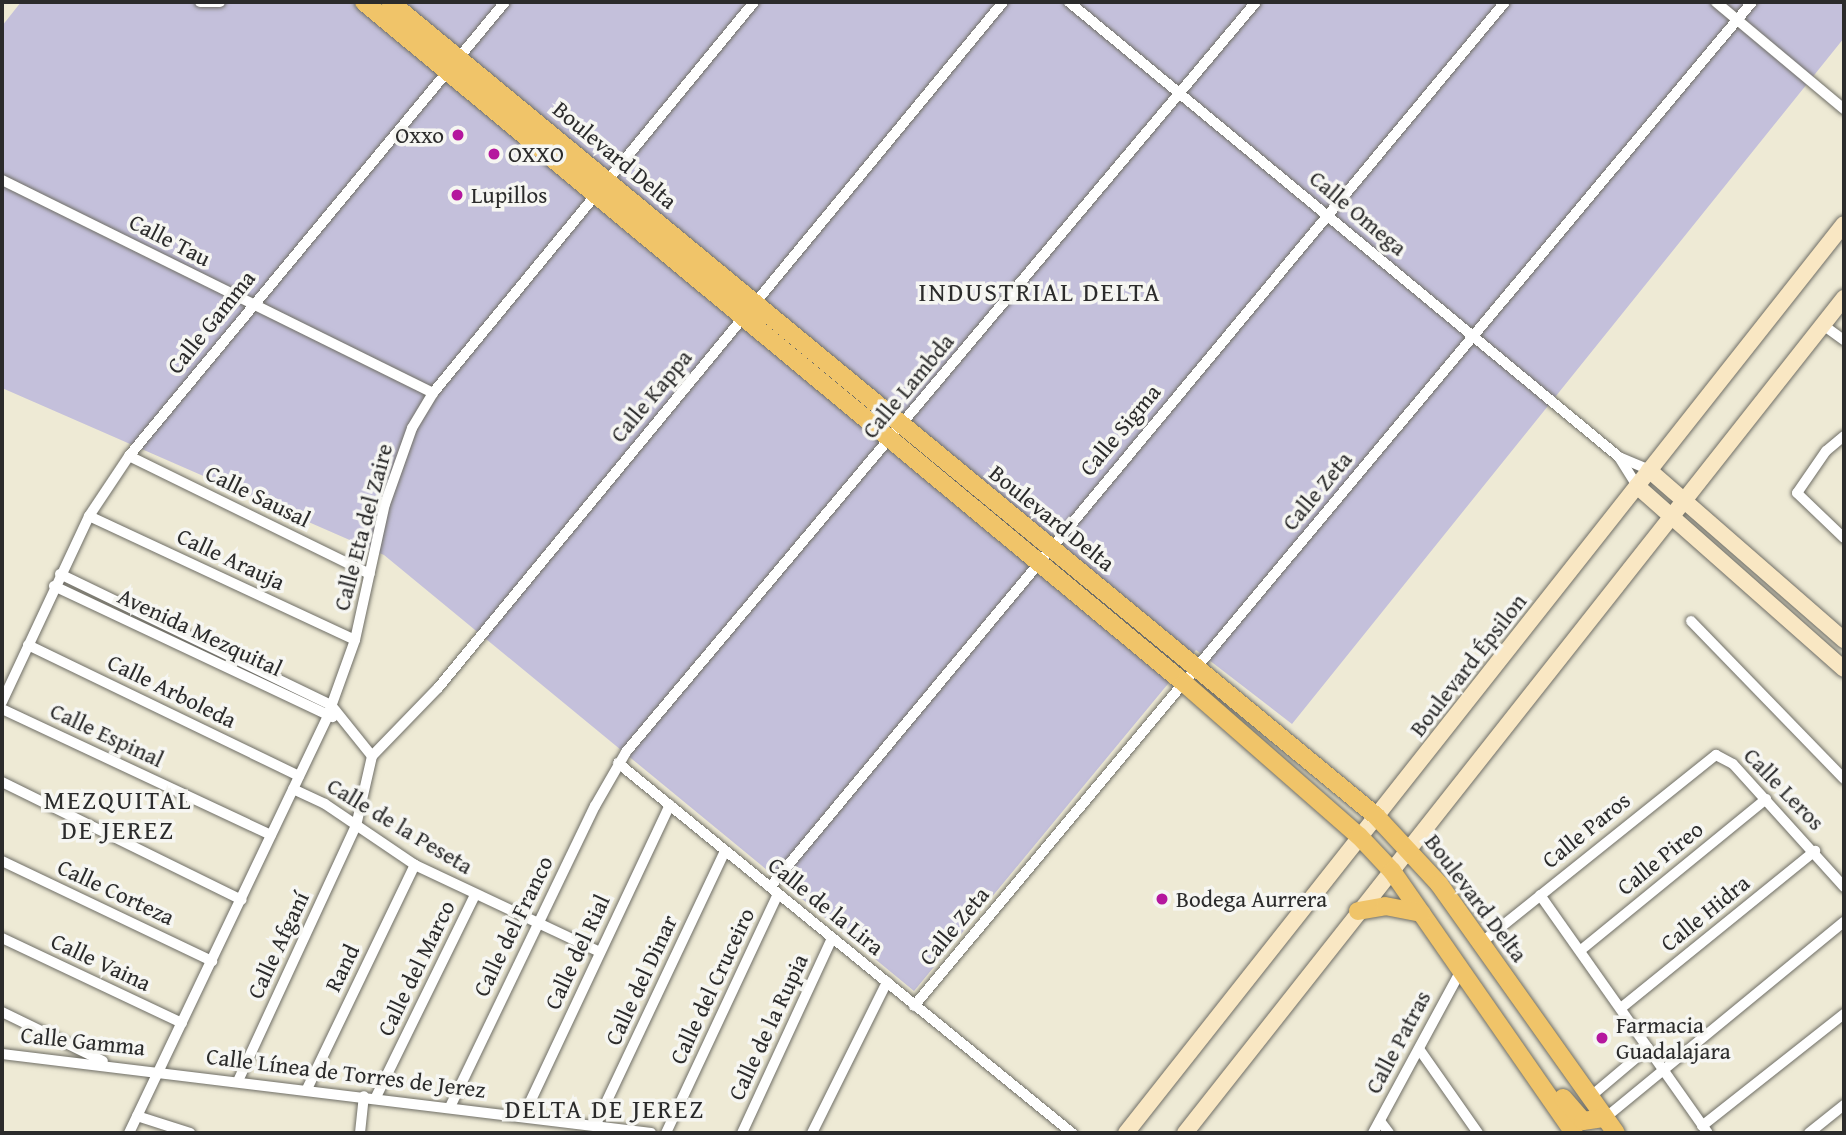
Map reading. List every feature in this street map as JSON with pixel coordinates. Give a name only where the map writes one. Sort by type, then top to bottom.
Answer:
[{"type":"main road","name":"Boulevard Delta","points":[[364,2],[454,65],[1044,554],[1197,669],[1376,816],[1410,849],[1481,943],[1616,1133]]},
{"type":"main road","name":"Boulevard Delta","points":[[390,2],[454,65]]},
{"type":"main road","name":"Boulevard Delta","points":[[1044,554],[1184,683],[1359,836],[1392,872],[1574,1133]]},
{"type":"main road","points":[[1358,911],[1385,906],[1421,913]]},
{"type":"main road","points":[[1520,1053],[1547,1075],[1583,1121],[1605,1118]]},
{"type":"street","points":[[200,2],[220,2]]},
{"type":"street","name":"Calle Gamma","points":[[2,702],[89,516],[129,456],[252,304],[505,2]]},
{"type":"street","name":"Calle Eta del Zaire","points":[[128,1133],[242,900],[329,710],[355,640],[397,462],[433,393],[600,186],[754,2]]},
{"type":"street","name":"Calle Kappa","points":[[372,756],[438,688],[1003,2]]},
{"type":"street","name":"Calle Omega","points":[[1069,2],[1619,457],[1649,470]]},
{"type":"street","name":"Calle Lambda","points":[[618,763],[1255,2]]},
{"type":"street","name":"Calle Sigma","points":[[774,890],[1044,554],[1505,2]]},
{"type":"street","points":[[1716,2],[1844,109]]},
{"type":"street","name":"Calle Zeta","points":[[914,1006],[1752,2]]},
{"type":"street","name":"Calle Tau","points":[[2,180],[433,393]]},
{"type":"street","name":"Boulevard Épsilon","points":[[1126,1133],[1844,224]]},
{"type":"street","points":[[1185,1133],[1668,517],[1823,325],[1842,306]]},
{"type":"street","points":[[1823,325],[1844,340]]},
{"type":"street","points":[[1844,436],[1826,451],[1797,493],[1803,503],[1844,538]]},
{"type":"street","name":"Calle Sausal","points":[[129,456],[370,574]]},
{"type":"street","name":"Calle Omega","points":[[1619,457],[1637,485]]},
{"type":"street","points":[[1649,470],[1844,640]]},
{"type":"street","points":[[1637,485],[1668,517],[1844,669]]},
{"type":"street","name":"Calle Arauja","points":[[89,516],[355,640]]},
{"type":"street","name":"Avenida Mezquital","points":[[60,574],[329,710]]},
{"type":"street","name":"Avenida Mezquital","points":[[54,586],[329,710]]},
{"type":"street","points":[[1690,621],[1844,779]]},
{"type":"street","name":"Calle Arboleda","points":[[28,645],[299,776]]},
{"type":"street","name":"Calle Espinal","points":[[2,709],[271,835]]},
{"type":"street","points":[[329,710],[340,718],[372,756],[356,826]]},
{"type":"street","name":"Calle Leros","points":[[1719,755],[1766,799],[1815,851],[1844,887]]},
{"type":"street","name":"Calle Paros","points":[[1481,943],[1708,757],[1719,755]]},
{"type":"street","name":"Calle de la Lira","points":[[618,763],[1072,1133]]},
{"type":"street","name":"Calle del Franco","points":[[450,1107],[537,924],[618,763]]},
{"type":"street","points":[[2,782],[242,900]]},
{"type":"street","name":"Calle de la Peseta","points":[[293,789],[415,865],[600,952]]},
{"type":"street","name":"Calle Pireo","points":[[1581,950],[1766,799]]},
{"type":"street","name":"Calle del Rial","points":[[523,1117],[670,805]]},
{"type":"street","name":"Calle Afganí","points":[[238,1081],[356,826]]},
{"type":"street","name":"Calle del Dinar","points":[[595,1126],[725,851]]},
{"type":"street","name":"Calle Hidra","points":[[1621,1008],[1815,851]]},
{"type":"street","name":"Calle Corteza","points":[[2,860],[212,961]]},
{"type":"street","name":"Rand","points":[[307,1089],[415,865]]},
{"type":"street","name":"Calle del Cruceiro","points":[[666,1133],[774,890]]},
{"type":"street","name":"Calle del Marco","points":[[360,1133],[370,1097],[475,895]]},
{"type":"street","points":[[1541,895],[1705,1129],[1844,1014]]},
{"type":"street","points":[[1605,1118],[1844,922]]},
{"type":"street","name":"Calle Vaina","points":[[2,938],[182,1023]]},
{"type":"street","name":"Calle de la Rupia","points":[[741,1133],[832,938]]},
{"type":"street","name":"Calle Patras","points":[[1373,1133],[1461,970]]},
{"type":"street","points":[[812,1133],[887,982]]},
{"type":"street","points":[[2,1012],[113,1066]]},
{"type":"street","points":[[1590,1097],[1648,1048]]},
{"type":"street","points":[[1419,1049],[1478,1133]]},
{"type":"street","name":"Calle Gamma","points":[[2,1054],[160,1070]]},
{"type":"street","name":"Calle Línea de Torres de Jerez","points":[[160,1070],[651,1133]]},
{"type":"street","points":[[1809,1133],[1844,1105]]},
{"type":"street","points":[[137,1116],[190,1133]]},
{"type":"street","points":[[1380,1121],[1389,1133]]},
{"type":"shaded area","points":[[21,2],[1844,2],[1844,38],[1292,724],[1196,650],[914,991],[384,555],[2,388],[2,26]]},
{"type":"place","name":"Oxxo","points":[[458,135]]},
{"type":"place","name":"OXXO","points":[[494,154]]},
{"type":"place","name":"Lupillos","points":[[457,195]]},
{"type":"place","name":"Bodega Aurrera","points":[[1162,899]]},
{"type":"place","name":"Farmacia Guadalajara","points":[[1602,1038]]},
{"type":"district","name":"INDUSTRIAL DELTA","points":[[1040,292]]},
{"type":"district","name":"MEZQUITAL DE JEREZ","points":[[118,815]]},
{"type":"district","name":"DELTA DE JEREZ","points":[[605,1109]]}]
